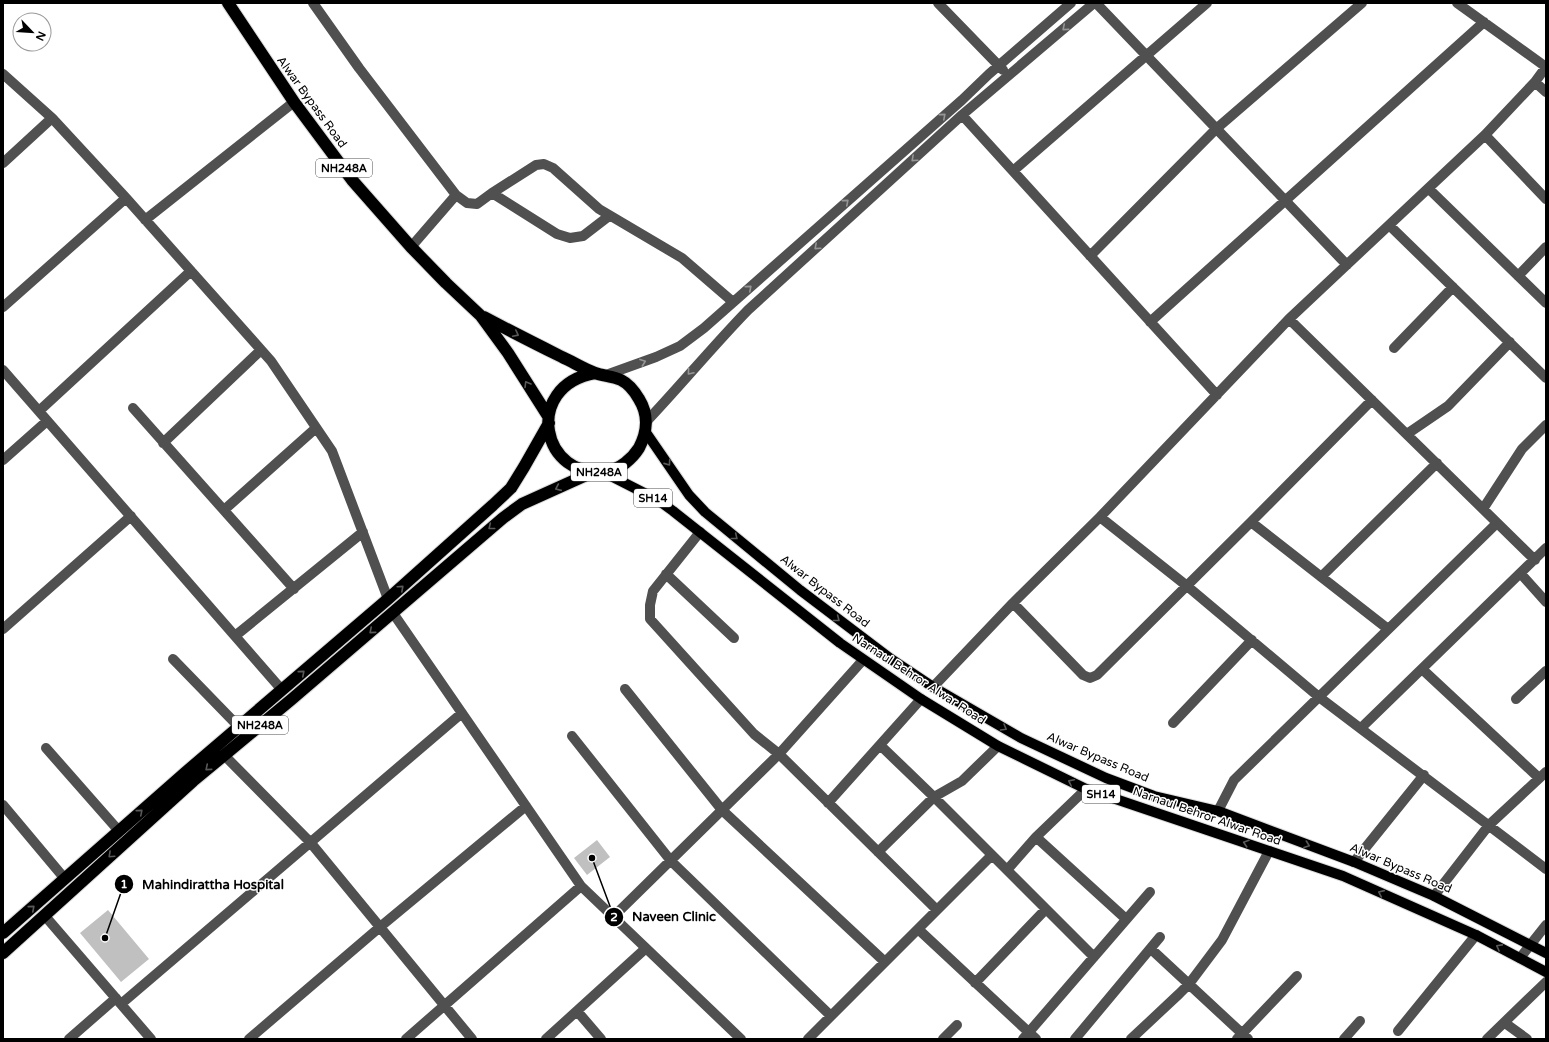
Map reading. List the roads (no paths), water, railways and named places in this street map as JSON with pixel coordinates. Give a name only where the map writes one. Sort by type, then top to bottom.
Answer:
[{"type":"highway","name":"Alwar Bypass Road","points":[[228,3],[294,102],[352,180],[410,247],[446,284],[481,316]]},
{"type":"highway","name":"NH248A","points":[[3,952],[45,916],[163,808],[224,755],[292,700],[484,533],[518,507],[598,472],[611,470],[620,466],[634,456],[643,440],[646,427],[643,405],[634,391],[622,380],[601,374],[481,316]]},
{"type":"highway","name":"NH248A","points":[[481,316],[508,353],[548,420]]},
{"type":"highway","name":"NH248A","points":[[598,472],[573,466],[564,460],[552,443],[549,434],[548,420],[551,405],[556,395],[573,380],[584,375],[601,374]]},
{"type":"highway","name":"NH248A","points":[[3,934],[119,831],[388,599],[511,488],[524,467],[548,420]]},
{"type":"main road","name":"Alwar Bypass Road","points":[[646,427],[689,495],[705,512],[849,628],[933,687],[1021,738],[1106,778],[1154,796],[1218,811],[1354,862],[1434,896],[1546,953]]},
{"type":"main road","name":"SH14","points":[[598,472],[658,500],[700,532]]},
{"type":"main road","name":"Narnaul Behror Alwar Road","points":[[700,532],[863,660],[998,746],[1086,789],[1343,876],[1476,935],[1546,972]]},
{"type":"street","points":[[313,3],[359,68],[456,195],[467,203],[477,204],[536,165],[544,164],[553,168],[609,216],[682,258],[733,302]]},
{"type":"street","points":[[938,3],[1009,75]]},
{"type":"street","points":[[601,374],[656,357],[680,346],[704,328],[962,100],[999,65],[1071,3]]},
{"type":"street","points":[[646,427],[670,396],[716,343],[748,310],[962,115],[1095,3],[1347,265]]},
{"type":"street","points":[[1013,171],[1207,3]]},
{"type":"street","points":[[1090,256],[1216,129],[1362,3]]},
{"type":"street","points":[[933,687],[1013,603],[1100,517],[1289,319],[1429,189],[1485,135],[1535,82],[1546,67],[1457,3]]},
{"type":"street","points":[[1150,322],[1484,22]]},
{"type":"street","points":[[3,74],[52,118],[126,198],[271,361],[332,451],[388,599]]},
{"type":"street","points":[[1535,82],[1546,92]]},
{"type":"street","points":[[145,220],[294,102]]},
{"type":"street","points":[[962,115],[1216,395]]},
{"type":"street","points":[[3,163],[52,118]]},
{"type":"street","points":[[1485,135],[1546,198]]},
{"type":"street","points":[[1429,189],[1546,303]]},
{"type":"street","points":[[492,193],[557,234],[570,238],[583,236],[609,216]]},
{"type":"street","points":[[410,247],[456,195]]},
{"type":"street","points":[[3,308],[126,198]]},
{"type":"street","points":[[1389,225],[1546,378]]},
{"type":"street","points":[[1518,276],[1546,247]]},
{"type":"street","points":[[39,411],[191,271]]},
{"type":"street","points":[[1394,348],[1453,287]]},
{"type":"street","points":[[1289,319],[1535,560]]},
{"type":"street","points":[[1407,434],[1448,406],[1510,342]]},
{"type":"street","points":[[163,443],[261,350]]},
{"type":"street","points":[[3,370],[282,690]]},
{"type":"street","points":[[1013,603],[1083,675],[1090,678],[1097,675],[1372,400]]},
{"type":"street","points":[[133,408],[294,589]]},
{"type":"street","points":[[3,460],[47,421]]},
{"type":"street","points":[[1483,509],[1522,449],[1546,425]]},
{"type":"street","points":[[224,510],[316,428]]},
{"type":"street","points":[[1321,577],[1436,463]]},
{"type":"street","points":[[3,629],[131,516]]},
{"type":"street","points":[[1100,517],[1187,586],[1320,697],[1546,869]]},
{"type":"street","points":[[1251,522],[1388,630]]},
{"type":"street","points":[[1218,811],[1234,780],[1497,523]]},
{"type":"street","points":[[235,636],[363,532]]},
{"type":"street","points":[[700,532],[653,591],[650,605],[650,619],[754,734],[779,754],[937,910]]},
{"type":"street","points":[[1361,728],[1521,574],[1546,548]]},
{"type":"street","points":[[666,574],[734,638]]},
{"type":"street","points":[[1521,574],[1546,602]]},
{"type":"street","points":[[393,613],[581,886],[739,1038]]},
{"type":"street","points":[[1173,723],[1252,640]]},
{"type":"street","points":[[173,659],[239,727]]},
{"type":"street","points":[[613,917],[779,754],[863,660]]},
{"type":"street","points":[[1422,669],[1542,775],[1489,825],[1434,896]]},
{"type":"street","points":[[1516,699],[1546,670]]},
{"type":"street","points":[[625,689],[722,810],[885,962]]},
{"type":"street","points":[[828,803],[922,699]]},
{"type":"street","points":[[69,1039],[118,1001],[310,842],[462,713]]},
{"type":"street","points":[[572,736],[671,861],[831,1016]]},
{"type":"street","points":[[880,745],[1094,957]]},
{"type":"street","points":[[878,852],[934,797],[962,780],[998,746]]},
{"type":"street","points":[[46,748],[119,831]]},
{"type":"street","points":[[224,755],[310,842],[472,1039]]},
{"type":"street","points":[[1354,862],[1424,775]]},
{"type":"street","points":[[1007,870],[1036,837],[1086,789]]},
{"type":"street","points":[[3,805],[65,879]]},
{"type":"street","points":[[249,1039],[380,927],[526,806]]},
{"type":"street","points":[[1036,837],[1126,919]]},
{"type":"street","points":[[1131,1039],[1189,984],[1222,940],[1269,851]]},
{"type":"street","points":[[808,1039],[992,855]]},
{"type":"street","points":[[406,1039],[581,886]]},
{"type":"street","points":[[918,929],[1030,1037],[1094,957],[1150,892]]},
{"type":"street","points":[[975,983],[1046,909]]},
{"type":"street","points":[[45,916],[151,1039]]},
{"type":"street","points":[[1520,958],[1546,925]]},
{"type":"street","points":[[1398,1031],[1476,935]]},
{"type":"street","points":[[1075,1039],[1151,949],[1160,936]]},
{"type":"street","points":[[546,1039],[645,949]]},
{"type":"street","points":[[1151,949],[1189,984],[1242,1037],[1297,976]]},
{"type":"street","points":[[1487,1039],[1546,982]]},
{"type":"street","points":[[577,1011],[601,1039]]},
{"type":"street","points":[[1344,1039],[1360,1021]]},
{"type":"street","points":[[1505,1023],[1527,1039]]},
{"type":"street","points":[[942,1039],[957,1025]]},
{"type":"place","name":"Naveen Clinic","points":[[592,858]]},
{"type":"place","name":"Mahindirattha Hospital","points":[[105,938]]}]
